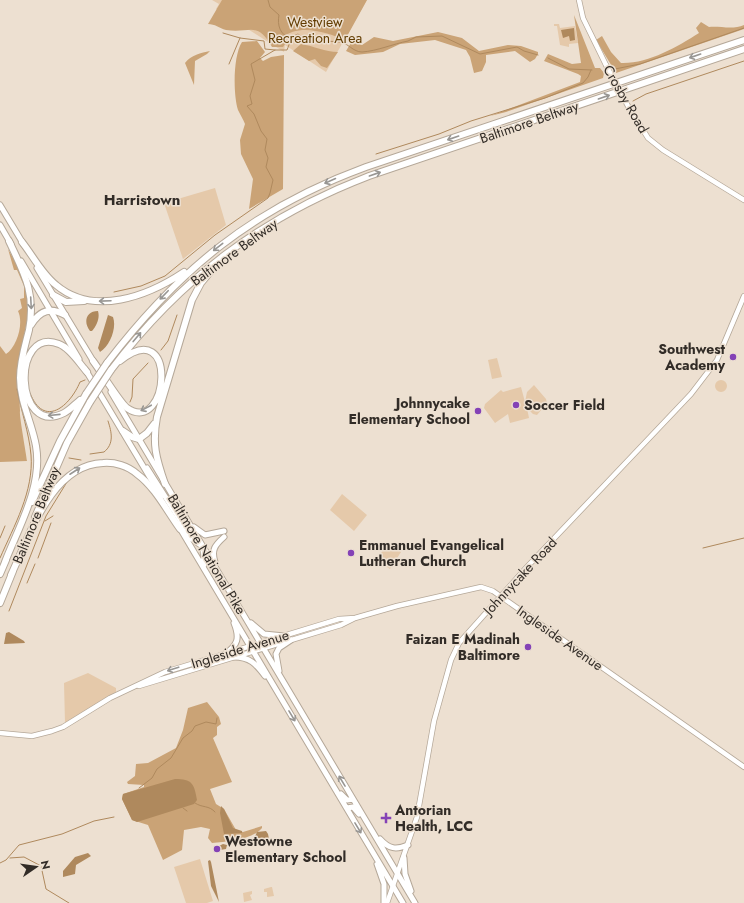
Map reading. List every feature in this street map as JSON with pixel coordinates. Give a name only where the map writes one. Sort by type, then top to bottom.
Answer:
[{"type":"highway","name":"Baltimore Beltway","points":[[0,574],[57,447],[86,394],[107,363],[156,303],[203,259],[229,239],[270,212],[312,189],[352,172],[744,39]]},
{"type":"highway","name":"Baltimore Beltway","points":[[0,603],[58,461],[90,402],[112,369],[138,335],[163,308],[197,277],[232,249],[260,230],[299,207],[355,182],[744,49]]},
{"type":"highway","points":[[714,59],[744,53]]},
{"type":"highway","points":[[5,562],[32,494],[37,468],[36,447],[20,387],[21,362],[32,310],[30,292],[26,276],[9,241]]},
{"type":"highway","points":[[22,242],[55,285],[67,293],[87,300]]},
{"type":"highway","points":[[165,484],[155,450],[154,435],[157,417],[177,346],[194,296],[205,277],[232,249]]},
{"type":"highway","points":[[53,294],[66,302],[87,300],[119,300],[148,292],[163,285],[203,259]]},
{"type":"highway","points":[[28,332],[39,315],[50,310],[58,311],[65,315]]},
{"type":"highway","points":[[86,394],[62,414],[47,416],[38,412],[31,404],[26,392],[24,377],[26,362],[32,351],[40,344],[50,342],[59,344],[65,348],[87,372]]},
{"type":"highway","points":[[93,361],[127,408],[138,412],[152,406],[158,396],[162,380],[160,363],[154,355],[146,351],[137,351],[125,357],[112,369]]},
{"type":"highway","points":[[123,431],[132,437],[139,439],[148,433],[157,417]]},
{"type":"highway","points":[[12,575],[53,492],[72,472],[89,464],[113,463],[138,474],[152,488],[180,529]]},
{"type":"main road","name":"Crosby Road","points":[[579,0],[585,24],[628,106],[648,138],[663,150],[744,200]]},
{"type":"main road","name":"Baltimore National Pike","points":[[0,205],[416,903]]},
{"type":"main road","name":"Baltimore National Pike","points":[[0,226],[403,903]]},
{"type":"main road","name":"Johnnycake Road","points":[[387,903],[404,858],[417,817],[434,721],[454,652],[462,638],[700,384],[717,360],[744,296]]},
{"type":"main road","points":[[136,455],[157,481],[192,539],[203,546],[204,569]]},
{"type":"main road","points":[[184,515],[198,532],[205,535],[224,534],[213,550],[218,572]]},
{"type":"main road","name":"Ingleside Avenue","points":[[262,646],[284,636],[339,619],[355,618],[474,587],[487,588],[744,767]]},
{"type":"main road","points":[[225,654],[235,646],[238,638],[229,609]]},
{"type":"main road","points":[[243,613],[255,627],[264,634],[284,636]]},
{"type":"main road","name":"Ingleside Avenue","points":[[0,733],[32,736],[52,731],[63,727],[110,698],[165,672],[225,654],[291,640],[341,625],[355,618]]},
{"type":"main road","points":[[282,680],[276,661],[276,654],[280,648],[291,640]]},
{"type":"main road","name":"Ingleside Avenue","points":[[128,689],[234,657],[252,649]]},
{"type":"main road","points":[[234,657],[246,658],[254,662],[279,694]]},
{"type":"main road","points":[[331,781],[345,798],[349,800],[353,799]]},
{"type":"main road","points":[[346,808],[352,807],[388,847],[398,849],[408,845]]},
{"type":"main road","points":[[374,854],[384,884],[384,903]]},
{"type":"main road","points":[[404,858],[406,879],[416,903]]},
{"type":"green space","name":"Westview Recreation Area","points":[[212,0],[367,0],[326,72],[285,45],[284,52],[216,9],[219,4]]},
{"type":"green space","name":"Westview Recreation Area","points":[[222,0],[367,0],[345,40],[330,34],[313,30],[304,30],[289,33],[282,38],[287,41],[283,47],[272,47],[267,39],[257,31],[226,30],[208,24]]},
{"type":"green space","points":[[574,15],[595,68],[600,68],[604,73],[603,78],[506,112],[490,116],[580,82],[581,76],[578,74],[544,61],[548,54],[572,64],[581,63]]},
{"type":"green space","points":[[701,22],[709,27],[731,28],[744,25],[744,29],[616,73],[596,40],[602,36],[611,52],[621,63],[631,63],[652,58],[681,44],[699,33],[696,28]]},
{"type":"green space","points":[[554,24],[559,24],[560,28],[575,26],[578,43],[569,44],[569,47],[560,45],[557,26],[554,26]]},
{"type":"green space","points":[[438,32],[462,38],[479,51],[508,45],[521,46],[538,52],[538,54],[535,59],[530,62],[515,51],[486,55],[486,62],[482,71],[474,73],[470,57],[466,50],[435,40],[400,44],[383,52],[355,55],[346,51],[352,41],[362,45],[374,37],[393,41]]},
{"type":"green space","points":[[257,41],[265,52],[260,58],[263,61],[271,57],[284,55],[283,189],[249,209],[253,179],[241,154],[240,140],[245,124],[236,103],[235,65],[242,42]]},
{"type":"green space","points":[[301,44],[338,52],[327,68],[321,66],[315,59],[309,61],[293,51]]},
{"type":"green space","points":[[210,51],[195,61],[194,85],[185,63],[193,56]]},
{"type":"green space","points":[[215,188],[226,225],[183,259],[164,203]]},
{"type":"green space","points":[[8,249],[20,270],[29,296],[28,316],[18,366],[20,414],[27,461],[0,462],[0,346],[6,354],[10,351],[16,340],[20,328],[20,316],[18,311],[22,308],[20,299],[24,298],[24,286],[17,270],[14,270]]},
{"type":"green space","points":[[497,358],[502,377],[492,379],[488,360]]},
{"type":"green space","points":[[719,380],[723,380],[727,386],[723,392],[719,392],[715,388],[715,384]]},
{"type":"green space","points":[[534,385],[546,399],[547,403],[537,415],[533,414],[527,408],[529,418],[510,423],[508,414],[495,423],[484,408],[485,404],[501,390],[503,392],[521,387],[525,402],[527,392]]},
{"type":"green space","points":[[342,494],[367,515],[354,531],[330,510]]},
{"type":"green space","points":[[390,543],[401,552],[390,569],[384,565],[385,562],[378,558],[387,544]]},
{"type":"green space","points":[[88,673],[116,688],[116,692],[65,723],[64,683]]},
{"type":"green space","points":[[207,702],[219,717],[221,724],[217,727],[217,735],[213,738],[232,782],[210,789],[216,804],[224,809],[236,830],[243,832],[262,826],[262,828],[258,832],[246,838],[212,843],[208,838],[210,829],[201,827],[184,830],[182,850],[163,860],[148,825],[132,820],[122,799],[123,794],[144,787],[144,785],[128,784],[127,782],[135,776],[136,764],[148,763],[176,748],[183,730],[188,708]]},
{"type":"green space","points":[[200,859],[213,901],[207,903],[186,903],[174,867]]},
{"type":"green space","points":[[272,887],[274,896],[267,897],[267,892],[264,892],[264,889]]},
{"type":"green space","points":[[252,891],[252,894],[250,895],[252,900],[244,902],[243,893]]},
{"type":"shaded area","points":[[574,28],[575,40],[570,41],[569,36],[563,38],[561,30]]},
{"type":"shaded area","points":[[94,311],[98,311],[99,316],[97,324],[92,331],[90,331],[86,321],[88,315]]},
{"type":"shaded area","points":[[108,315],[113,317],[114,321],[112,336],[107,346],[100,352],[98,348]]},
{"type":"shaded area","points":[[9,632],[25,643],[4,644],[6,633]]},
{"type":"shaded area","points":[[175,779],[189,781],[191,783],[195,790],[197,800],[194,804],[137,822],[132,820],[122,799],[123,794]]},
{"type":"shaded area","points":[[221,806],[233,828],[242,831],[242,833],[224,834],[220,813]]},
{"type":"shaded area","points":[[266,831],[270,844],[258,838],[254,839],[257,832]]},
{"type":"shaded area","points":[[223,844],[227,845],[226,849],[214,851],[215,848]]},
{"type":"shaded area","points":[[88,853],[91,856],[76,865],[75,874],[63,877],[63,871],[75,857]]},
{"type":"shaded area","points":[[210,860],[219,902],[211,886],[208,861]]},
{"type":"waterway","points":[[268,0],[270,7],[279,15],[278,22],[280,29],[284,35],[290,38]]},
{"type":"waterway","points":[[615,69],[640,64],[744,28]]},
{"type":"waterway","points":[[223,33],[240,38],[264,41],[265,49],[275,50]]},
{"type":"waterway","points":[[114,292],[141,286],[165,276],[215,235],[268,198],[273,180],[266,167],[268,158],[265,150],[267,139],[261,131],[254,114],[247,106],[252,104],[250,96],[255,80],[251,64],[275,50],[287,50],[295,35],[298,34],[307,39],[318,41],[335,41],[343,43],[359,52],[408,41],[416,37],[442,36],[480,54],[517,47],[524,51],[538,55]]},
{"type":"waterway","points":[[229,64],[240,38]]},
{"type":"waterway","points":[[548,58],[569,69],[592,70]]},
{"type":"waterway","points":[[633,101],[646,94],[744,61]]},
{"type":"waterway","points":[[376,154],[439,134],[471,121],[545,98],[583,83],[591,70]]},
{"type":"waterway","points":[[161,350],[168,341],[177,315]]},
{"type":"waterway","points":[[130,402],[132,397],[133,379],[148,363]]},
{"type":"waterway","points":[[30,393],[36,404],[42,410],[49,412],[63,406],[76,391],[80,382],[85,380]]},
{"type":"waterway","points":[[0,558],[22,508],[31,468],[29,438],[17,389]]},
{"type":"waterway","points":[[90,454],[104,452],[111,442],[108,421]]},
{"type":"waterway","points":[[69,458],[81,460]]},
{"type":"waterway","points":[[9,611],[46,516],[67,482]]},
{"type":"waterway","points":[[45,521],[53,516]]},
{"type":"waterway","points":[[38,558],[51,523]]},
{"type":"waterway","points":[[0,538],[5,526]]},
{"type":"waterway","points":[[703,548],[744,538]]},
{"type":"waterway","points":[[27,583],[35,564]]},
{"type":"waterway","points":[[139,788],[152,778],[157,769],[171,758],[183,738],[192,731],[195,726],[206,722],[216,724],[217,718]]},
{"type":"waterway","points":[[195,803],[200,806],[210,808],[215,812]]},
{"type":"waterway","points":[[183,808],[187,811]]},
{"type":"waterway","points":[[0,863],[6,860],[19,845],[62,834],[94,821],[114,817]]},
{"type":"waterway","points":[[10,858],[24,857],[41,866],[46,889],[69,903]]},
{"type":"place","name":"Southwest Academy","points":[[733,357]]},
{"type":"place","name":"Soccer Field","points":[[516,405]]},
{"type":"place","name":"Johnnycake Elementary School","points":[[478,411]]},
{"type":"place","name":"Emmanuel Evangelical Lutheran Church","points":[[351,553]]},
{"type":"place","name":"Faizan E Madinah Baltimore","points":[[528,647]]},
{"type":"place","name":"Antorian Health, LCC","points":[[386,818]]},
{"type":"place","name":"Westowne Elementary School","points":[[217,849]]},
{"type":"district","name":"Harristown","points":[[142,200]]}]
